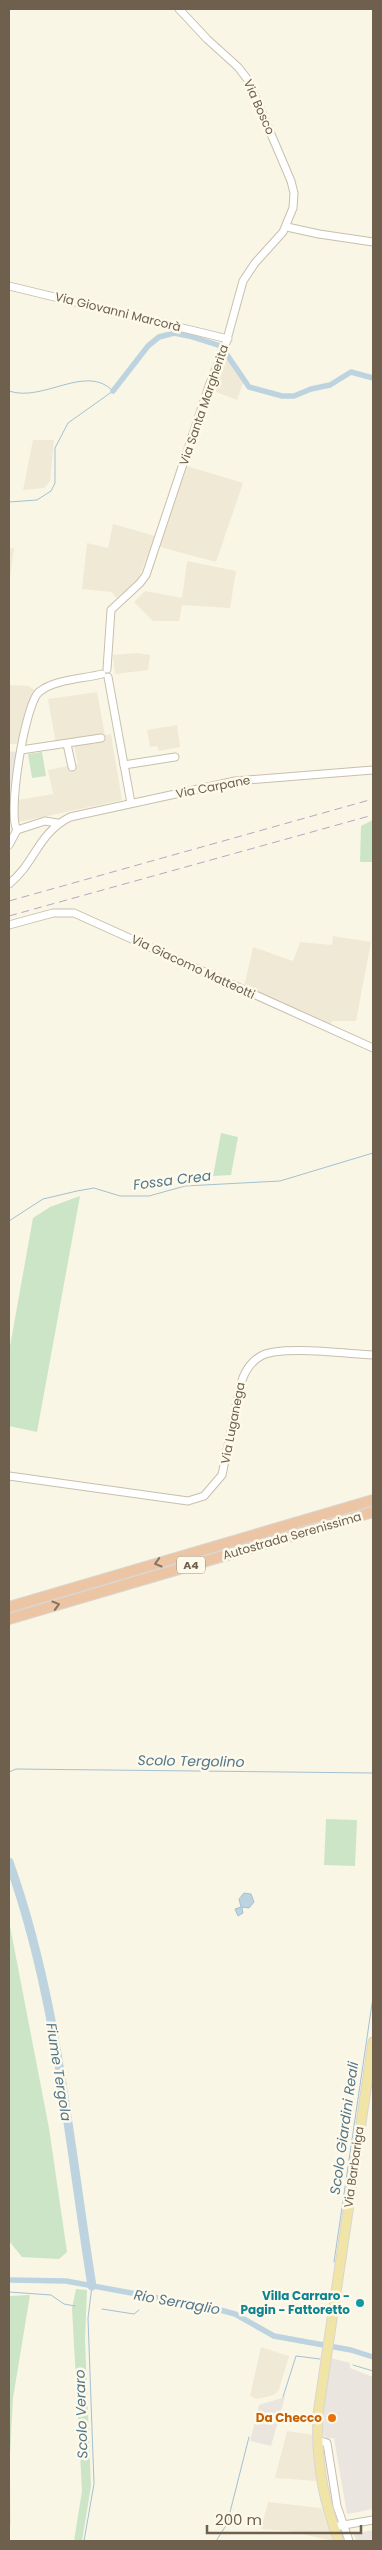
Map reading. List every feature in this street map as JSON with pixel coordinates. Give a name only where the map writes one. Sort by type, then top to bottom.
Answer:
[{"type":"highway","name":"Autostrada Serenissima","points":[[9,1607],[373,1500]]},
{"type":"highway","name":"Autostrada Serenissima","points":[[9,1619],[373,1512]]},
{"type":"main road","name":"Via Barbariga","points":[[339,2541],[333,2528],[324,2490],[318,2440],[318,2414],[373,2042]]},
{"type":"street","name":"Via Bosco","points":[[179,9],[207,40],[238,67],[248,80],[292,186],[294,200],[287,227]]},
{"type":"street","points":[[287,227],[373,242]]},
{"type":"street","name":"Via Santa Margherita","points":[[131,803],[106,673],[111,610],[140,583],[146,574],[209,386],[226,344],[243,281],[287,227]]},
{"type":"street","name":"Via Giovanni Marcorà","points":[[9,286],[226,344]]},
{"type":"street","points":[[9,845],[17,830],[13,818],[13,805],[21,750],[37,694],[54,685],[106,673]]},
{"type":"street","points":[[21,750],[101,738]]},
{"type":"street","points":[[68,744],[72,767]]},
{"type":"street","points":[[124,765],[175,757]]},
{"type":"street","name":"Via Carpane","points":[[9,884],[24,871],[43,838],[57,823],[75,815],[235,781],[373,770]]},
{"type":"street","name":"Via Carpane","points":[[17,830],[48,821],[57,823]]},
{"type":"street","name":"Via Giacomo Matteotti","points":[[9,925],[53,913],[74,913],[373,1048]]},
{"type":"street","name":"Via Luganega","points":[[9,1476],[188,1501],[204,1496],[222,1475],[241,1382],[247,1369],[255,1360],[276,1351],[373,1355]]},
{"type":"street","points":[[318,2440],[327,2443],[333,2486],[349,2541]]},
{"type":"street","points":[[333,2528],[373,2520]]},
{"type":"shaded area","points":[[226,354],[243,383],[237,400],[211,390]]},
{"type":"shaded area","points":[[33,440],[54,440],[50,481],[44,488],[23,490]]},
{"type":"shaded area","points":[[187,466],[243,483],[216,562],[160,547]]},
{"type":"shaded area","points":[[113,524],[155,536],[137,582],[116,598],[112,592],[82,589],[87,543],[108,548]]},
{"type":"shaded area","points":[[9,548],[14,548],[10,578],[9,578]]},
{"type":"shaded area","points":[[187,561],[236,571],[230,608],[182,605],[179,621],[153,621],[134,602],[145,591],[182,598]]},
{"type":"shaded area","points":[[138,653],[150,655],[148,670],[115,674],[113,655]]},
{"type":"shaded area","points":[[9,685],[29,686],[34,690],[29,708],[26,708],[17,744],[9,744]]},
{"type":"shaded area","points":[[97,692],[105,735],[111,734],[122,800],[19,822],[18,800],[53,794],[48,770],[78,764],[74,746],[103,739],[56,744],[48,699]]},
{"type":"shaded area","points":[[177,725],[180,747],[159,751],[157,746],[150,747],[147,730]]},
{"type":"shaded area","points":[[9,751],[17,752],[11,797],[9,797]]},
{"type":"shaded area","points":[[333,936],[371,942],[356,1021],[332,1021],[330,1026],[244,987],[253,947],[293,961],[300,942],[332,945]]},
{"type":"shaded area","points":[[261,2347],[289,2356],[279,2390],[274,2395],[257,2399],[250,2396]]},
{"type":"shaded area","points":[[331,2358],[350,2363],[350,2368],[373,2377],[373,2509],[347,2514],[334,2438],[328,2439],[324,2436],[322,2423]]},
{"type":"shaded area","points":[[285,2397],[271,2446],[250,2441],[259,2405]]},
{"type":"shaded area","points":[[287,2431],[314,2435],[317,2481],[275,2478]]},
{"type":"shaded area","points":[[10,2474],[11,2526],[9,2525]]},
{"type":"shaded area","points":[[268,2502],[321,2508],[333,2541],[289,2531],[261,2529]]},
{"type":"shaded area","points":[[373,2530],[373,2541],[357,2541],[353,2534]]},
{"type":"green space","points":[[42,752],[46,776],[32,778],[28,754]]},
{"type":"green space","points":[[373,820],[373,862],[360,862],[361,826]]},
{"type":"green space","points":[[221,1133],[238,1137],[231,1175],[213,1176]]},
{"type":"green space","points":[[80,1196],[37,1432],[9,1426],[9,1352],[33,1218],[50,1207]]},
{"type":"green space","points":[[326,1819],[357,1820],[355,1866],[324,1865]]},
{"type":"green space","points":[[9,1921],[49,2128],[67,2252],[59,2259],[22,2257],[9,2241]]},
{"type":"green space","points":[[76,2289],[87,2290],[85,2340],[91,2486],[82,2541],[74,2541],[82,2491],[72,2308]]},
{"type":"green space","points":[[30,2295],[13,2398],[9,2474],[9,2296]]},
{"type":"water","points":[[244,1893],[251,1894],[254,1902],[249,1908],[242,1907],[243,1913],[238,1916],[235,1909],[241,1907],[239,1899]]},
{"type":"waterway","points":[[113,391],[148,346],[159,337],[174,333],[221,346],[249,387],[282,396],[294,396],[311,389],[330,385],[351,372],[373,378]]},
{"type":"waterway","points":[[9,391],[22,393],[36,392],[77,382],[90,381],[102,383],[113,391],[68,423],[55,448],[55,483],[51,491],[37,500],[9,502]]},
{"type":"waterway","name":"Fossa Crea","points":[[9,1221],[43,1199],[77,1191],[94,1188],[120,1196],[149,1196],[185,1186],[280,1181],[373,1153]]},
{"type":"waterway","name":"Scolo Tergolino","points":[[9,1772],[16,1769],[373,1773]]},
{"type":"waterway","name":"Fiume Tergola","points":[[9,1862],[26,1914],[51,2019],[69,2126],[92,2286]]},
{"type":"waterway","name":"Scolo Giardini Reali","points":[[334,2262],[373,1997]]},
{"type":"waterway","name":"Rio Serraglio","points":[[9,2280],[66,2281],[213,2308],[235,2314],[274,2336],[351,2350],[373,2357]]},
{"type":"waterway","name":"Scolo Veraro","points":[[84,2541],[94,2484],[88,2318],[92,2286]]},
{"type":"waterway","points":[[9,2292],[51,2295],[64,2304],[75,2306]]},
{"type":"waterway","name":"Rio Serraglio","points":[[140,2302],[143,2295]]},
{"type":"waterway","points":[[102,2309],[134,2314],[139,2310]]},
{"type":"waterway","name":"Scolo Giardini Reali","points":[[283,2397],[296,2356],[320,2359]]},
{"type":"waterway","points":[[353,2365],[373,2371]]},
{"type":"waterway","name":"Scolo Giardini Reali","points":[[216,2541],[227,2524],[249,2437]]},
{"type":"railway","points":[[9,901],[373,799]]},
{"type":"railway","points":[[9,916],[373,815]]},
{"type":"place","name":"Villa Carraro - Pagin - Fattoretto","points":[[360,2303]]},
{"type":"place","name":"Da Checco","points":[[332,2418]]}]
